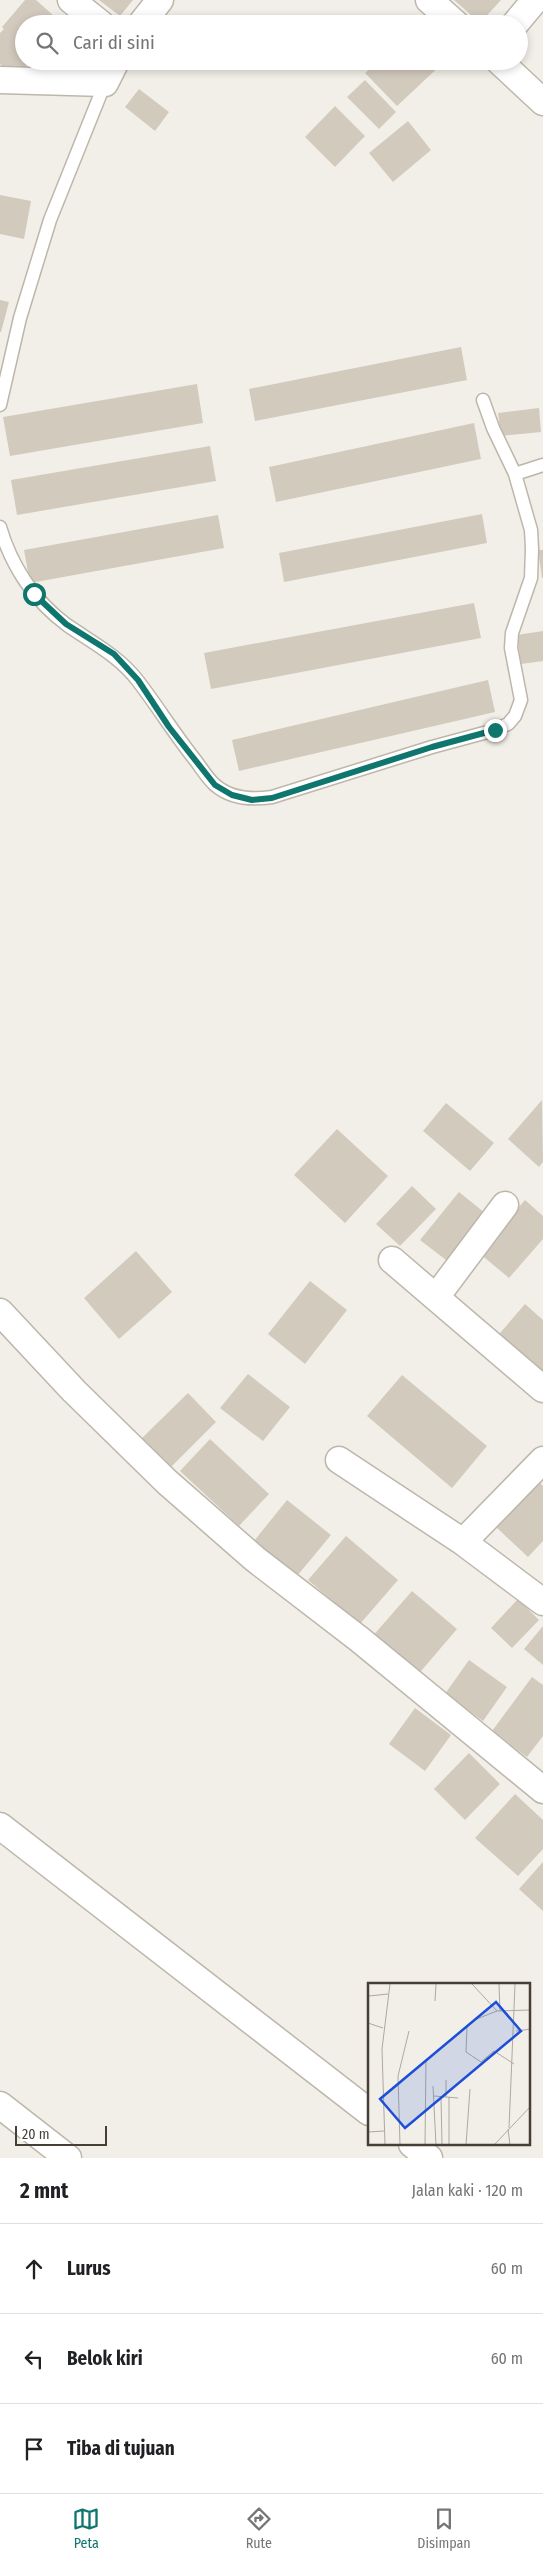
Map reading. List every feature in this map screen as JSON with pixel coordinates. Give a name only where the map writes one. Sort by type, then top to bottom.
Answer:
[{"type":"street","points":[[71,0],[90,15]]},
{"type":"street","points":[[148,15],[160,0]]},
{"type":"street","points":[[429,0],[446,15]]},
{"type":"street","points":[[522,15],[535,0]]},
{"type":"street","points":[[509,70],[543,102]]},
{"type":"street","points":[[0,80],[110,72]]},
{"type":"street","points":[[436,1297],[505,1205]]},
{"type":"street","points":[[392,1260],[543,1389]]},
{"type":"street","points":[[0,1312],[74,1391],[167,1482],[255,1559],[359,1639],[543,1790]]},
{"type":"street","points":[[339,1460],[463,1542],[543,1602]]},
{"type":"street","points":[[463,1542],[540,1467]]},
{"type":"street","points":[[0,1826],[368,2111]]},
{"type":"street","points":[[0,2105],[68,2158]]},
{"type":"street","points":[[414,2146],[429,2158]]},
{"type":"lane","points":[[0,405],[20,318],[50,220],[110,72]]},
{"type":"lane","points":[[0,527],[8,553],[34,594],[66,624],[114,654],[138,680],[169,727],[215,785],[232,795],[252,800],[272,798],[432,747],[495,730],[508,724],[515,716],[522,700],[511,648],[512,634],[531,578],[531,530],[515,474],[483,400]]},
{"type":"lane","points":[[515,474],[543,465]]},
{"type":"building","points":[[25,0],[36,0],[53,15],[15,15],[15,70],[23,70],[16,78],[0,64],[0,33],[4,29],[2,27]]},
{"type":"building","points":[[99,0],[133,0],[121,15]]},
{"type":"building","points":[[454,0],[501,0],[487,15],[471,15]]},
{"type":"building","points":[[368,70],[435,70],[397,106],[365,73]]},
{"type":"building","points":[[365,80],[396,112],[379,129],[347,97]]},
{"type":"building","points":[[139,89],[169,112],[155,131],[125,107]]},
{"type":"building","points":[[335,106],[365,136],[335,167],[305,137]]},
{"type":"building","points":[[408,121],[431,150],[393,182],[369,153]]},
{"type":"building","points":[[0,195],[31,201],[24,239],[0,234]]},
{"type":"building","points":[[0,300],[9,302],[1,332],[0,332]]},
{"type":"building","points":[[461,347],[467,380],[255,421],[249,389]]},
{"type":"building","points":[[197,384],[203,423],[10,456],[3,417]]},
{"type":"building","points":[[539,408],[541,432],[501,436],[498,413]]},
{"type":"building","points":[[474,423],[481,459],[276,502],[269,467]]},
{"type":"building","points":[[210,446],[216,481],[17,515],[11,480]]},
{"type":"building","points":[[482,514],[487,543],[284,582],[279,553]]},
{"type":"building","points":[[218,515],[224,548],[30,583],[24,550]]},
{"type":"building","points":[[538,550],[543,550],[543,578],[542,578]]},
{"type":"building","points":[[474,603],[481,638],[211,689],[204,653]]},
{"type":"building","points":[[543,631],[543,661],[521,664],[517,635]]},
{"type":"building","points":[[488,680],[495,712],[239,771],[232,740]]},
{"type":"building","points":[[542,1100],[543,1162],[539,1167],[508,1139]]},
{"type":"building","points":[[446,1103],[494,1143],[470,1171],[423,1131]]},
{"type":"building","points":[[337,1129],[388,1176],[345,1223],[294,1175]]},
{"type":"building","points":[[412,1186],[436,1209],[400,1246],[376,1224]]},
{"type":"building","points":[[459,1192],[485,1213],[446,1260],[420,1240]]},
{"type":"building","points":[[525,1200],[543,1216],[543,1239],[509,1278],[479,1253]]},
{"type":"building","points":[[136,1251],[172,1292],[119,1339],[84,1298]]},
{"type":"building","points":[[310,1281],[347,1310],[305,1364],[268,1334]]},
{"type":"building","points":[[525,1304],[543,1320],[543,1380],[495,1339]]},
{"type":"building","points":[[248,1374],[290,1407],[263,1441],[220,1408]]},
{"type":"building","points":[[402,1375],[487,1446],[452,1488],[367,1416]]},
{"type":"building","points":[[188,1393],[216,1422],[169,1469],[140,1440]]},
{"type":"building","points":[[210,1439],[269,1494],[239,1526],[180,1471]]},
{"type":"building","points":[[539,1482],[543,1486],[543,1541],[528,1557],[496,1527]]},
{"type":"building","points":[[287,1500],[331,1535],[297,1576],[254,1541]]},
{"type":"building","points":[[346,1536],[398,1580],[360,1624],[308,1580]]},
{"type":"building","points":[[412,1591],[457,1629],[416,1677],[371,1638]]},
{"type":"building","points":[[518,1599],[539,1620],[512,1648],[491,1628]]},
{"type":"building","points":[[543,1626],[543,1665],[524,1649]]},
{"type":"building","points":[[469,1660],[507,1687],[483,1721],[445,1694]]},
{"type":"building","points":[[532,1677],[543,1685],[543,1736],[527,1757],[492,1731]]},
{"type":"building","points":[[415,1708],[451,1735],[425,1771],[389,1744]]},
{"type":"building","points":[[469,1753],[500,1784],[465,1820],[434,1789]]},
{"type":"building","points":[[515,1794],[543,1820],[543,1849],[518,1876],[475,1838]]},
{"type":"building","points":[[543,1862],[543,1911],[519,1889]]},
{"type":"route","points":[[34,594],[66,624],[114,654],[138,680],[169,727],[215,785],[232,795],[252,800],[272,798],[432,747],[495,730]]}]
